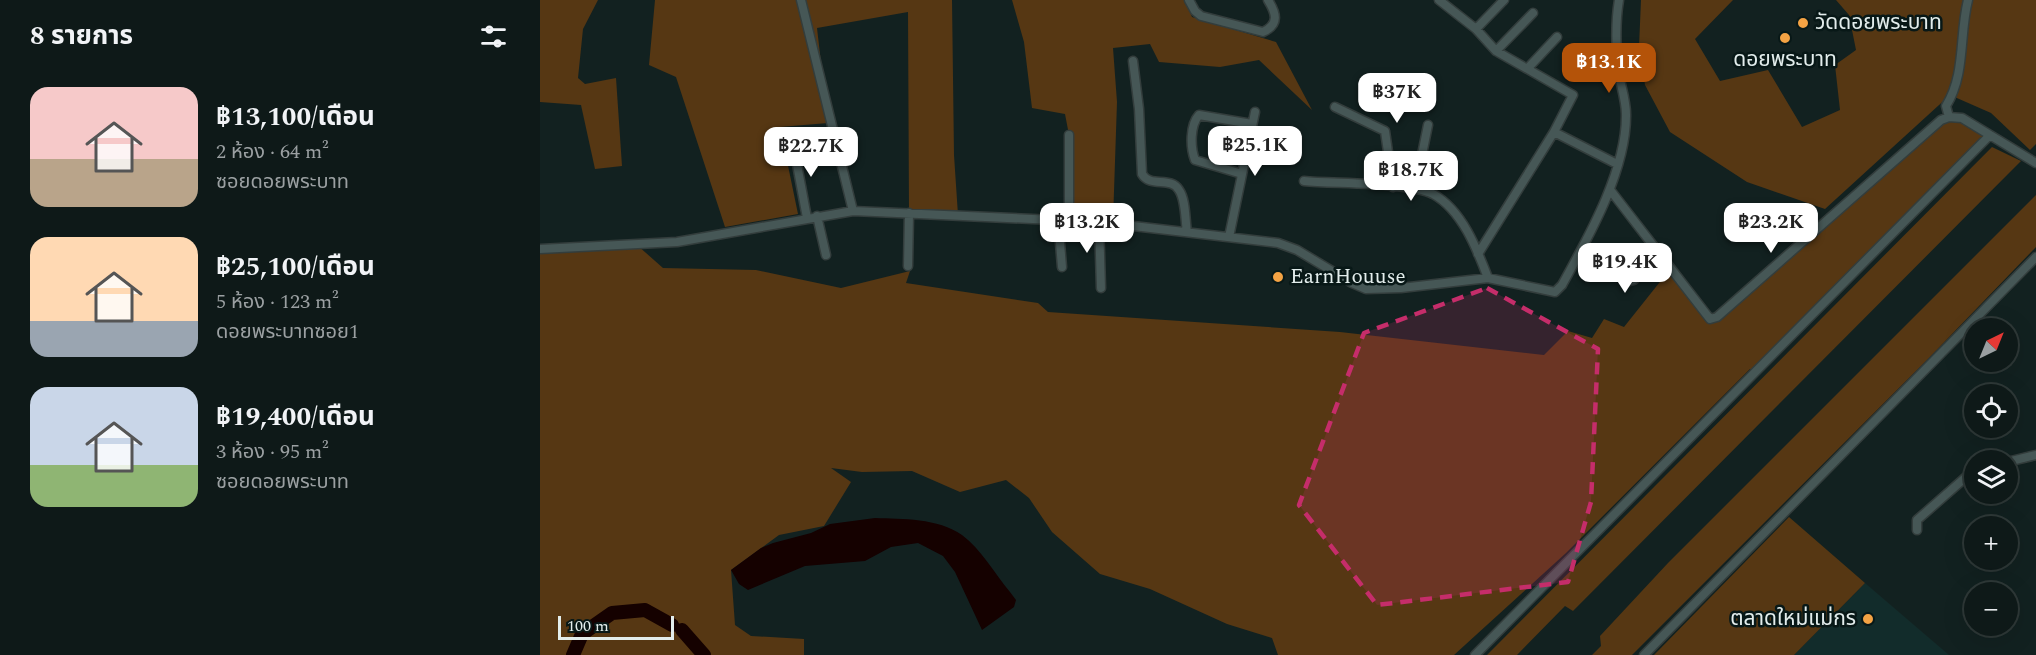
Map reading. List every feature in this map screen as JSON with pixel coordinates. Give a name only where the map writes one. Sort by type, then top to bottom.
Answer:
[{"type":"street","points":[[801,0],[853,210]]},
{"type":"street","points":[[1189,0],[1201,16],[1263,32],[1275,22],[1276,13],[1268,0]]},
{"type":"street","points":[[1439,0],[1476,29],[1496,51],[1573,95],[1554,132],[1478,254]]},
{"type":"street","points":[[1476,29],[1504,0]]},
{"type":"street","points":[[540,249],[677,242],[853,210],[1099,222],[1278,243],[1297,249],[1352,284],[1366,289],[1401,288],[1488,278],[1555,292],[1562,285],[1578,256],[1611,190],[1617,164],[1626,114],[1618,68],[1616,19],[1619,0]]},
{"type":"street","points":[[1949,117],[1946,106],[1953,95],[1959,74],[1968,0]]},
{"type":"street","points":[[1496,51],[1533,13]]},
{"type":"street","points":[[1528,68],[1557,37]]},
{"type":"street","points":[[1133,61],[1139,109],[1142,174],[1150,181],[1173,184],[1179,190],[1187,232]]},
{"type":"street","points":[[1335,107],[1385,131],[1393,187]]},
{"type":"street","points":[[1229,237],[1255,112]]},
{"type":"street","points":[[1242,174],[1195,159],[1192,153],[1192,126],[1198,115],[1252,124]]},
{"type":"street","points":[[1611,190],[1710,319],[1718,318],[1941,120],[1949,117],[1962,118],[2036,163]]},
{"type":"street","points":[[1415,189],[1428,125]]},
{"type":"street","points":[[1554,132],[1617,164]]},
{"type":"street","points":[[1069,135],[1069,220]]},
{"type":"street","points":[[1475,655],[1990,135]]},
{"type":"street","points":[[800,138],[796,152],[796,167],[807,218]]},
{"type":"street","points":[[1304,180],[1415,189],[1434,195],[1446,205],[1467,233],[1488,278]]},
{"type":"street","points":[[908,266],[909,213]]},
{"type":"street","points":[[817,216],[826,255]]},
{"type":"street","points":[[1058,219],[1062,267]]},
{"type":"street","points":[[1099,222],[1101,288]]},
{"type":"street","points":[[1578,256],[1630,282],[1634,280],[1656,250]]},
{"type":"street","points":[[1644,655],[2036,257]]},
{"type":"street","points":[[2018,459],[2036,455]]},
{"type":"street","points":[[1917,530],[1917,520],[1964,479]]},
{"type":"highlighted area","points":[[1487,288],[1598,349],[1591,502],[1568,582],[1377,605],[1299,505],[1364,333]]},
{"type":"shaded area","points":[[540,0],[598,0],[583,29],[578,78],[585,84],[616,78],[622,166],[595,169],[581,105],[540,102]]},
{"type":"shaded area","points":[[655,0],[952,0],[954,155],[958,215],[909,213],[908,12],[817,28],[828,123],[780,127],[798,214],[725,227],[676,77],[649,65]]},
{"type":"shaded area","points":[[1012,0],[1185,0],[1192,17],[1276,42],[1312,110],[1259,60],[1220,67],[1159,62],[1150,44],[1113,48],[1117,102],[1113,221],[1069,216],[1069,135],[1065,114],[1032,108],[1024,42]]},
{"type":"shaded area","points":[[1641,0],[1733,0],[1695,39],[1720,81],[1768,70],[1802,127],[1840,110],[1835,65],[1856,50],[1849,15],[1836,0],[2036,0],[2036,144],[2030,150],[1991,113],[1950,95],[1825,209],[1747,182],[1670,132],[1645,85],[1639,47]]},
{"type":"shaded area","points":[[1949,117],[1990,135],[1756,371],[1750,369],[1566,553],[1454,655],[1278,655],[1272,638],[1227,624],[1150,589],[1100,574],[1052,532],[1029,498],[1006,480],[960,492],[912,471],[862,472],[831,468],[851,482],[824,526],[779,535],[731,570],[735,625],[751,636],[804,639],[804,655],[540,655],[540,247],[637,245],[663,268],[756,270],[841,288],[910,271],[906,283],[1038,303],[1048,312],[1340,332],[1544,355],[1568,331],[1592,338],[1604,319],[1624,327],[1667,273],[1717,321]]},
{"type":"shaded area","points":[[1992,147],[2021,161],[1573,611],[1565,606],[1517,655],[1487,655]]},
{"type":"shaded area","points":[[2036,195],[2036,247],[1968,318],[1964,318],[1964,322],[1927,360],[1632,655],[1592,655],[1601,646],[1600,636],[1668,563]]},
{"type":"shaded area","points":[[1789,517],[1865,583],[1794,655],[1654,655]]},
{"type":"shaded area","points":[[875,518],[931,522],[962,535],[982,554],[1016,600],[1014,607],[982,630],[955,572],[943,556],[918,543],[891,547],[865,561],[805,566],[748,590],[739,584],[731,570],[761,548],[773,543],[811,533],[830,524]]},
{"type":"shaded area","name":"ตลาดใหม่แม่กร","points":[[1865,583],[1949,655],[1794,655]]},
{"type":"waterway","points":[[573,655],[582,634],[612,613],[645,610],[672,625]]},
{"type":"waterway","points":[[682,630],[704,655]]},
{"type":"place","name":"วัดดอยพระบาท","points":[[1803,23]]},
{"type":"place","name":"ดอยพระบาท","points":[[1785,38]]},
{"type":"place","name":"EarnHouuse","points":[[1278,277]]},
{"type":"place","name":"ตลาดใหม่แม่กร","points":[[1868,619]]}]
